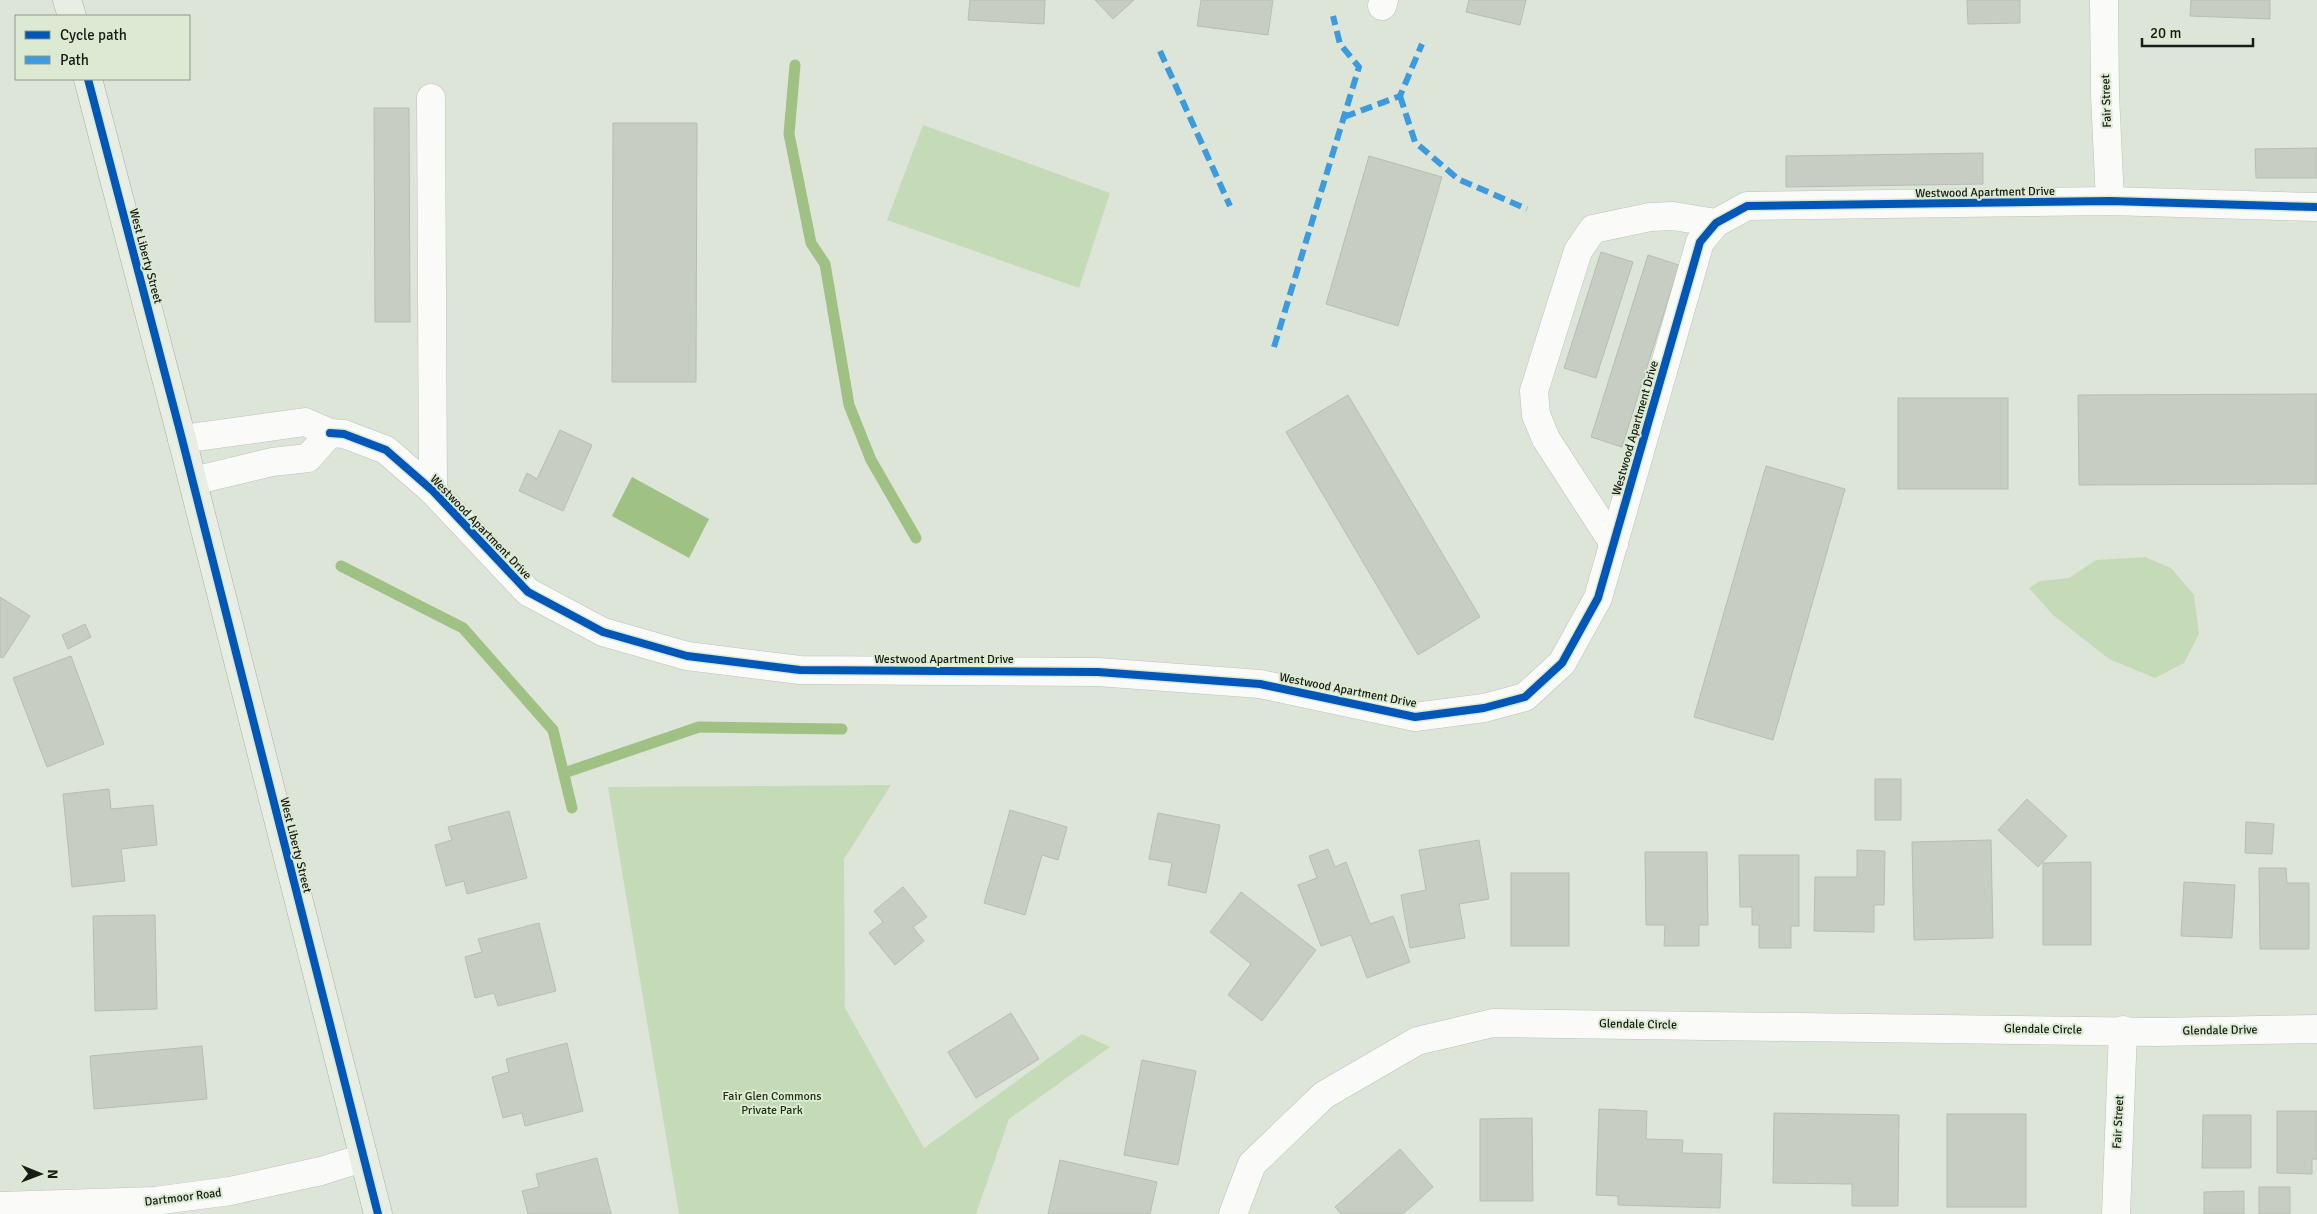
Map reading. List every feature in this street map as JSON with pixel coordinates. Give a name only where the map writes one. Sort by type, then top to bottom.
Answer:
[{"type":"main road","points":[[67,0],[72,15]]},
{"type":"main road","name":"West Liberty Street","points":[[88,80],[193,481],[362,1158],[378,1214]]},
{"type":"street","name":"Fair Street","points":[[2104,0],[2105,95],[2110,201]]},
{"type":"street","points":[[431,98],[433,491]]},
{"type":"street","name":"Westwood Apartment Drive","points":[[330,433],[344,434],[386,450],[433,491],[528,592],[603,632],[687,656],[800,670],[1098,672],[1260,684],[1415,717],[1484,708],[1525,697],[1562,663],[1598,598],[1700,242],[1716,223],[1748,206],[2110,201],[2315,207]]},
{"type":"street","points":[[1614,544],[1546,439],[1536,415],[1534,391],[1564,293],[1578,251],[1593,229],[1650,217],[1673,216],[1716,223]]},
{"type":"street","points":[[182,439],[305,422],[330,433],[308,458],[272,462],[193,481]]},
{"type":"street","name":"Glendale Circle","points":[[1233,1214],[1252,1164],[1324,1095],[1417,1041],[1493,1023],[2123,1030]]},
{"type":"street","name":"Glendale Drive","points":[[2123,1030],[2317,1029]]},
{"type":"street","name":"Fair Street","points":[[2116,1214],[2123,1030]]},
{"type":"street","name":"Dartmoor Road","points":[[0,1206],[155,1202],[230,1191],[321,1171],[362,1158]]},
{"type":"green space","points":[[923,125],[1110,193],[1079,288],[887,220]]},
{"type":"green space","points":[[2145,557],[2171,568],[2194,595],[2199,634],[2184,663],[2155,678],[2109,659],[2053,615],[2029,588],[2040,581],[2069,578],[2096,560]]},
{"type":"green space","name":"Fair Glen Commons Private Park","points":[[891,785],[844,859],[845,1008],[924,1148],[1082,1034],[1110,1047],[1009,1119],[976,1214],[679,1214],[608,787]]},
{"type":"shaded area","points":[[632,477],[709,519],[689,558],[612,516]]},
{"type":"building","points":[[970,0],[1045,0],[1044,24],[968,20]]},
{"type":"building","points":[[1095,0],[1134,0],[1113,19]]},
{"type":"building","points":[[1201,0],[1273,0],[1268,35],[1197,26]]},
{"type":"building","points":[[1469,0],[1526,0],[1520,25],[1466,12]]},
{"type":"building","points":[[1967,0],[2020,0],[2020,23],[1968,24]]},
{"type":"building","points":[[2191,0],[2270,0],[2270,19],[2190,16]]},
{"type":"building","points":[[374,108],[409,108],[410,322],[375,322]]},
{"type":"building","points":[[613,123],[697,123],[696,382],[612,382]]},
{"type":"building","points":[[2317,148],[2317,178],[2256,178],[2255,149]]},
{"type":"building","points":[[1983,153],[1983,184],[1786,187],[1786,156]]},
{"type":"building","points":[[1369,156],[1442,177],[1398,326],[1326,304]]},
{"type":"building","points":[[1601,252],[1633,262],[1596,378],[1564,368]]},
{"type":"building","points":[[1648,255],[1679,265],[1622,447],[1591,437]]},
{"type":"building","points":[[2317,394],[2317,484],[2079,485],[2078,395]]},
{"type":"building","points":[[1348,395],[1480,617],[1418,655],[1286,432]]},
{"type":"building","points":[[1898,398],[2008,398],[2008,489],[1898,489]]},
{"type":"building","points":[[560,430],[592,445],[563,511],[519,491],[527,473],[537,479]]},
{"type":"building","points":[[1766,466],[1845,489],[1773,740],[1694,717]]},
{"type":"building","points":[[0,597],[30,616],[3,658],[0,657]]},
{"type":"building","points":[[85,624],[91,637],[68,649],[62,635]]},
{"type":"building","points":[[71,656],[104,744],[47,767],[13,678]]},
{"type":"building","points":[[1875,779],[1901,779],[1901,820],[1875,820]]},
{"type":"building","points":[[109,789],[111,809],[153,805],[157,845],[121,849],[125,881],[72,887],[63,794]]},
{"type":"building","points":[[2027,799],[2067,836],[2038,867],[1998,830]]},
{"type":"building","points":[[1010,810],[1067,827],[1058,860],[1042,855],[1025,915],[984,903]]},
{"type":"building","points":[[509,811],[527,878],[467,894],[464,881],[446,886],[435,845],[452,840],[448,827]]},
{"type":"building","points":[[1158,813],[1220,825],[1206,893],[1168,885],[1172,863],[1149,859]]},
{"type":"building","points":[[2246,822],[2274,824],[2272,854],[2245,853]]},
{"type":"building","points":[[1479,840],[1489,899],[1459,904],[1465,938],[1410,948],[1401,895],[1426,890],[1419,850]]},
{"type":"building","points":[[1991,840],[1993,938],[1914,940],[1912,842]]},
{"type":"building","points":[[1328,849],[1335,867],[1346,862],[1370,924],[1393,916],[1410,962],[1367,978],[1351,935],[1321,946],[1298,885],[1317,878],[1309,856]]},
{"type":"building","points":[[1857,850],[1885,851],[1884,905],[1874,905],[1874,932],[1814,931],[1815,877],[1857,877]]},
{"type":"building","points":[[1645,852],[1707,852],[1708,925],[1699,925],[1699,946],[1664,946],[1665,925],[1646,925]]},
{"type":"building","points":[[1739,855],[1799,855],[1799,926],[1791,926],[1791,948],[1759,948],[1759,925],[1752,925],[1752,907],[1740,907]]},
{"type":"building","points":[[2091,862],[2091,945],[2043,945],[2043,863]]},
{"type":"building","points":[[2259,868],[2286,868],[2287,883],[2309,883],[2309,949],[2260,949]]},
{"type":"building","points":[[1511,873],[1569,873],[1569,946],[1511,946]]},
{"type":"building","points":[[2184,882],[2235,885],[2232,938],[2181,936]]},
{"type":"building","points":[[903,887],[927,917],[913,927],[924,941],[895,965],[869,933],[883,922],[874,911]]},
{"type":"building","points":[[1241,892],[1316,950],[1262,1021],[1228,995],[1251,964],[1210,932]]},
{"type":"building","points":[[155,915],[157,1009],[95,1011],[93,916]]},
{"type":"building","points":[[539,923],[556,991],[498,1006],[494,993],[475,998],[465,957],[482,952],[478,939]]},
{"type":"building","points":[[1011,1013],[1039,1059],[976,1098],[948,1052]]},
{"type":"building","points":[[567,1043],[583,1111],[525,1126],[522,1113],[503,1118],[492,1077],[509,1072],[506,1059]]},
{"type":"building","points":[[202,1046],[207,1099],[94,1109],[90,1056]]},
{"type":"building","points":[[1142,1060],[1196,1071],[1178,1165],[1124,1155]]},
{"type":"building","points":[[1599,1109],[1647,1111],[1646,1139],[1683,1140],[1682,1153],[1722,1154],[1720,1208],[1618,1205],[1618,1196],[1596,1195]]},
{"type":"building","points":[[2277,1111],[2317,1111],[2317,1159],[2312,1159],[2312,1174],[2277,1173]]},
{"type":"building","points":[[1774,1113],[1899,1115],[1898,1206],[1852,1206],[1852,1184],[1773,1183]]},
{"type":"building","points":[[1947,1114],[2026,1114],[2026,1207],[1947,1207]]},
{"type":"building","points":[[2203,1115],[2251,1115],[2251,1168],[2202,1168]]},
{"type":"building","points":[[1532,1118],[1533,1201],[1480,1201],[1480,1119]]},
{"type":"building","points":[[1400,1149],[1433,1187],[1403,1214],[1341,1214],[1335,1207]]},
{"type":"building","points":[[597,1158],[611,1214],[528,1214],[522,1191],[539,1187],[536,1174]]},
{"type":"building","points":[[1060,1160],[1157,1182],[1150,1214],[1048,1214]]},
{"type":"building","points":[[2259,1187],[2290,1187],[2290,1214],[2259,1214]]},
{"type":"building","points":[[2244,1191],[2244,1214],[2204,1214],[2204,1192]]},
{"type":"waterway","points":[[795,65],[789,134],[811,243],[825,264],[849,405],[871,460],[916,538]]},
{"type":"waterway","points":[[341,566],[463,628],[553,730],[572,808]]},
{"type":"waterway","points":[[564,773],[699,727],[842,729]]},
{"type":"marked path","points":[[1274,347],[1359,67],[1340,44],[1333,16]]},
{"type":"marked path","points":[[1344,117],[1400,96],[1422,44]]},
{"type":"marked path","points":[[1160,51],[1230,206]]},
{"type":"marked path","points":[[1400,96],[1415,142],[1458,179],[1527,209]]},
{"type":"cycle path","points":[[88,80],[182,439],[378,1214]]},
{"type":"cycle path","points":[[330,433],[344,434],[386,450],[433,491],[528,592],[603,632],[687,656],[800,670],[1098,672],[1260,684],[1415,717],[1484,708],[1525,697],[1562,663],[1598,598],[1700,242],[1716,223],[1747,206],[2110,201],[2315,207]]}]
